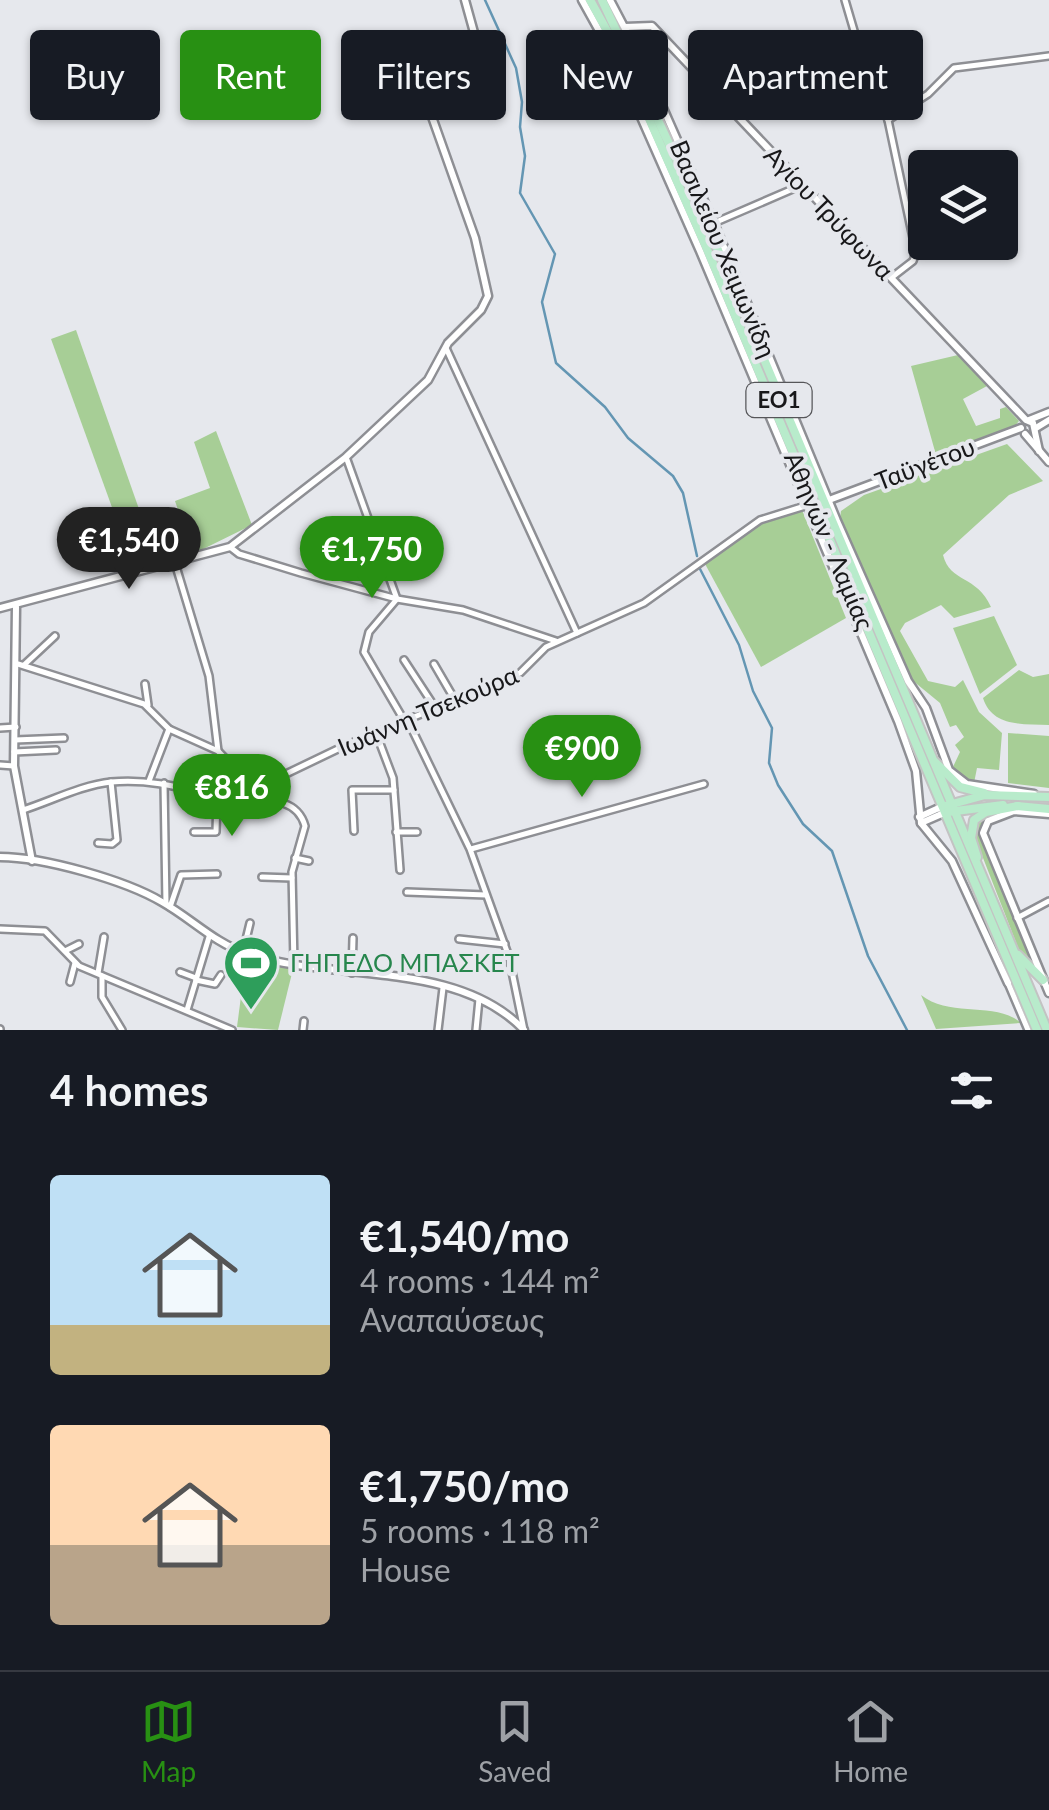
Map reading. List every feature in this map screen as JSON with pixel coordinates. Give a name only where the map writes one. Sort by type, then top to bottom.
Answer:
[{"type":"main road","name":"Αθηνών - Λαμίας","points":[[590,0],[622,58],[706,247],[947,809],[1037,1030]]},
{"type":"main road","name":"Αθηνών - Λαμίας","points":[[602,0],[712,236],[929,754],[947,809],[1047,1030]]},
{"type":"main road","points":[[929,754],[960,788],[1047,797]]},
{"type":"main road","points":[[947,809],[998,794]]},
{"type":"main road","points":[[947,809],[983,804],[1049,811]]},
{"type":"main road","points":[[993,909],[971,830],[982,814],[1018,806]]},
{"type":"main road","points":[[1000,924],[1024,964],[1046,978]]},
{"type":"street","points":[[0,608],[16,607],[76,586],[230,546],[346,458],[428,380],[446,348],[486,303],[488,288],[420,83],[428,72],[471,55],[478,47],[465,0]]},
{"type":"street","points":[[582,0],[618,65],[700,250],[910,751],[917,774],[920,820],[952,861],[1028,1030]]},
{"type":"street","name":"Βασιλείου Χειμωνίδη","points":[[610,0],[714,224],[829,500],[908,680],[926,708],[952,775],[967,784],[1047,797]]},
{"type":"street","points":[[845,0],[854,30]]},
{"type":"street","name":"Αγίου Τρύφωνα","points":[[625,26],[652,26],[1028,420]]},
{"type":"street","points":[[923,97],[954,68],[1049,56]]},
{"type":"street","points":[[888,120],[916,252],[913,262],[891,278]]},
{"type":"street","points":[[714,224],[802,185]]},
{"type":"street","points":[[446,348],[577,634]]},
{"type":"street","name":"Ταϋγέτου","points":[[829,500],[1029,431],[1049,416]]},
{"type":"street","name":"Ταϋγέτου","points":[[1028,420],[1049,416]]},
{"type":"street","points":[[1028,420],[1029,431],[1049,462]]},
{"type":"street","points":[[346,458],[396,599]]},
{"type":"street","name":"Ιωάννη Τσεκούρα","points":[[23,810],[112,782],[164,783],[217,796],[256,794],[376,734],[520,673],[539,652],[556,642],[644,603],[760,520],[805,506]]},
{"type":"street","points":[[230,546],[239,554],[396,599],[462,610],[556,642]]},
{"type":"street","points":[[176,563],[209,676],[218,752]]},
{"type":"street","points":[[396,599],[363,646],[470,850],[504,944],[524,1030]]},
{"type":"street","points":[[16,607],[21,664],[14,766],[32,860]]},
{"type":"street","points":[[21,664],[55,636]]},
{"type":"street","points":[[404,660],[436,709]]},
{"type":"street","points":[[21,664],[148,706],[169,730],[218,752],[256,794],[285,804],[303,818],[305,832],[292,878],[294,965]]},
{"type":"street","points":[[434,664],[455,700]]},
{"type":"street","points":[[145,684],[148,706]]},
{"type":"street","points":[[0,728],[16,728]]},
{"type":"street","points":[[149,782],[169,730]]},
{"type":"street","points":[[376,734],[392,771],[400,870]]},
{"type":"street","points":[[15,740],[64,738]]},
{"type":"street","points":[[14,752],[56,750]]},
{"type":"street","points":[[0,764],[14,766]]},
{"type":"street","points":[[98,843],[112,844],[117,840],[112,782]]},
{"type":"street","points":[[164,783],[168,905]]},
{"type":"street","points":[[470,850],[704,784]]},
{"type":"street","points":[[354,831],[352,790],[394,790]]},
{"type":"street","points":[[194,832],[216,832],[217,796]]},
{"type":"street","points":[[920,820],[947,809]]},
{"type":"street","points":[[1049,811],[1014,811],[994,818],[984,827],[984,838],[1046,978],[1049,993]]},
{"type":"street","points":[[396,832],[417,832]]},
{"type":"street","points":[[0,857],[32,860],[137,890],[168,905],[209,937],[243,952],[294,965],[444,988],[479,999],[524,1030]]},
{"type":"street","points":[[295,858],[308,862]]},
{"type":"street","points":[[168,905],[181,875],[217,874]]},
{"type":"street","points":[[262,877],[292,878]]},
{"type":"street","points":[[406,892],[486,895]]},
{"type":"street","points":[[1018,918],[1049,901]]},
{"type":"street","points":[[243,952],[250,923]]},
{"type":"street","points":[[0,929],[45,930],[75,963],[232,1030]]},
{"type":"street","points":[[104,937],[102,997],[122,1030]]},
{"type":"street","points":[[187,1010],[209,937]]},
{"type":"street","points":[[352,938],[352,973]]},
{"type":"street","points":[[459,939],[504,944]]},
{"type":"street","points":[[65,951],[80,944]]},
{"type":"street","points":[[70,982],[75,963]]},
{"type":"street","points":[[180,972],[214,984],[221,975]]},
{"type":"street","points":[[438,1030],[444,988]]},
{"type":"street","points":[[476,1030],[479,999]]},
{"type":"street","points":[[304,1020],[304,1030]]},
{"type":"green space","points":[[76,330],[158,563],[134,568],[51,339]]},
{"type":"green space","points":[[958,355],[987,386],[963,399],[976,426],[1000,418],[1000,409],[1006,407],[1019,421],[1014,427],[936,455],[911,366]]},
{"type":"green space","points":[[216,431],[252,525],[193,554],[175,501],[210,488],[194,442]]},
{"type":"green space","points":[[1007,444],[1043,481],[1009,495],[943,555],[951,570],[979,589],[991,607],[954,618],[941,605],[905,623],[900,631],[928,681],[955,687],[963,680],[979,712],[1002,733],[999,770],[977,768],[974,783],[952,769],[960,752],[955,745],[964,737],[956,725],[950,727],[940,703],[912,680],[840,519],[841,511],[864,495]]},
{"type":"green space","points":[[802,510],[846,618],[761,667],[704,562],[759,521]]},
{"type":"green space","points":[[994,616],[1017,665],[980,694],[953,628]]},
{"type":"green space","points":[[1019,670],[1033,677],[1049,674],[1049,725],[1010,722],[987,707],[983,698]]},
{"type":"green space","points":[[1008,733],[1049,736],[1049,788],[1008,783]]},
{"type":"green space","points":[[993,815],[983,823],[980,836],[1036,972],[1019,950],[976,840],[978,822]]},
{"type":"green space","points":[[246,958],[293,969],[278,1030],[237,1027]]},
{"type":"green space","points":[[921,995],[945,1006],[999,1013],[1021,1023],[936,1029]]},
{"type":"waterway","points":[[485,0],[516,68],[525,156],[520,193],[555,254],[542,302],[556,363],[605,407],[628,438],[673,476],[683,493],[697,556]]},
{"type":"waterway","points":[[699,567],[739,645],[753,691],[772,728],[769,763],[778,785],[803,824],[832,851],[868,956],[907,1030]]},
{"type":"place","name":"ΓΗΠΕΔΟ ΜΠΑΣΚΕΤ","points":[[251,1012]]}]
